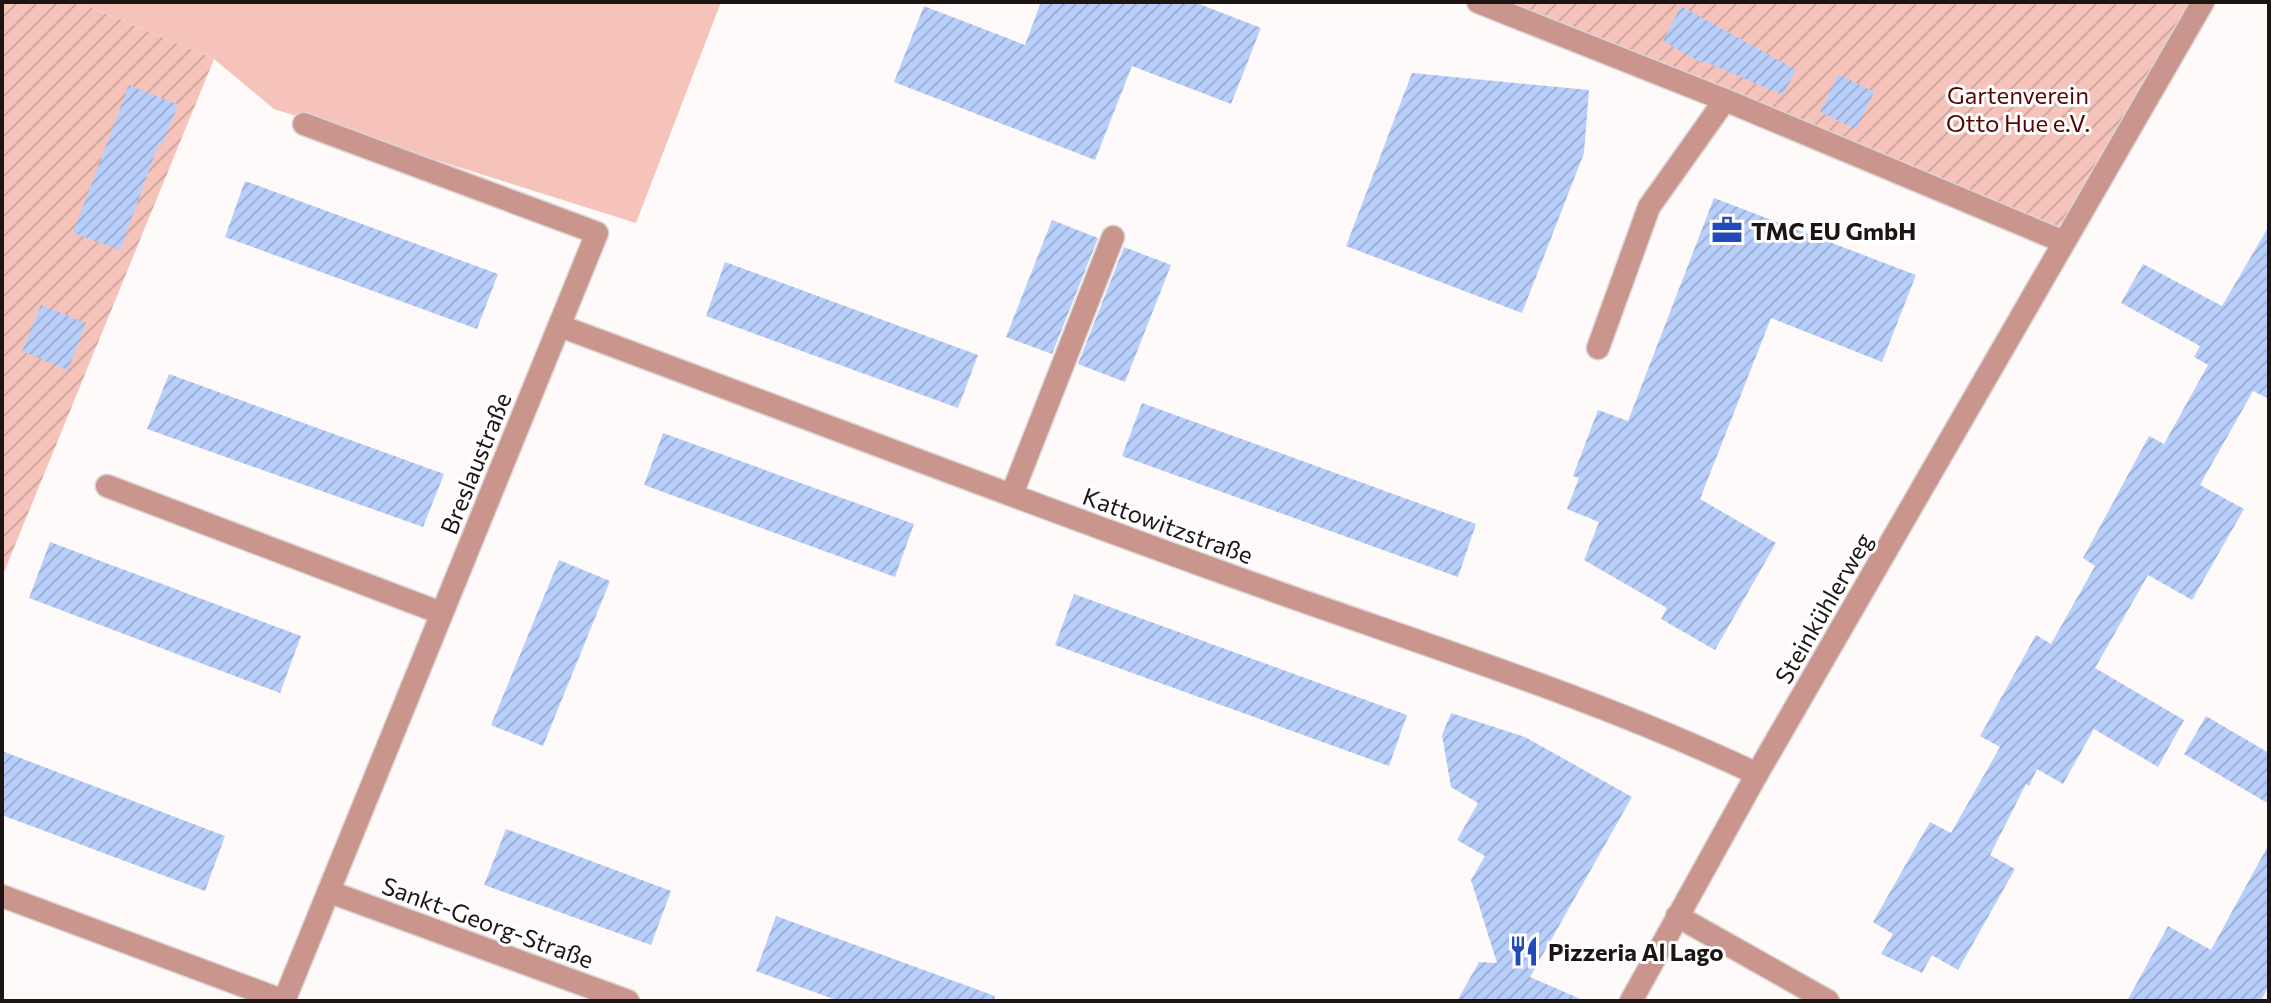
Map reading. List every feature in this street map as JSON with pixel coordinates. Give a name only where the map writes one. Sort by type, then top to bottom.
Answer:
[{"type":"street","points":[[1478,2],[1725,100],[2064,242]]},
{"type":"street","name":"Steinkühlerweg","points":[[1631,1001],[1757,774],[2199,3]]},
{"type":"street","points":[[1598,348],[1649,207],[1725,100]]},
{"type":"street","name":"Breslaustraße","points":[[284,1001],[597,233],[304,124]]},
{"type":"street","points":[[1012,494],[1113,237]]},
{"type":"street","name":"Kattowitzstraße","points":[[560,326],[1337,614],[1544,684],[1643,722],[1757,774]]},
{"type":"street","points":[[107,486],[441,613]]},
{"type":"street","name":"Sankt-Georg-Straße","points":[[330,892],[628,1001]]},
{"type":"street","points":[[2,896],[284,1001]]},
{"type":"street","points":[[1677,916],[1828,1001]]},
{"type":"green space","points":[[2,2],[78,2],[214,59],[2,577]]},
{"type":"green space","points":[[78,2],[721,2],[636,223],[274,109],[214,59]]},
{"type":"green space","name":"Gartenverein Otto Hue e.V.","points":[[1476,2],[2203,2],[2064,242]]},
{"type":"building","points":[[1041,2],[1194,2],[1261,28],[1231,104],[1132,66],[1095,160],[894,82],[924,6],[1025,45]]},
{"type":"building","points":[[1681,6],[1796,70],[1783,95],[1702,63],[1663,41]]},
{"type":"building","points":[[1412,73],[1589,90],[1584,153],[1522,313],[1346,246]]},
{"type":"building","points":[[1838,74],[1874,92],[1856,129],[1820,112]]},
{"type":"building","points":[[129,85],[178,105],[162,144],[159,143],[120,250],[73,233]]},
{"type":"building","points":[[245,181],[498,274],[477,329],[225,237]]},
{"type":"building","points":[[1714,198],[1916,275],[1882,362],[1771,318],[1700,499],[1776,543],[1715,650],[1661,619],[1667,608],[1584,560],[1599,522],[1567,509],[1579,478],[1573,476],[1598,410],[1628,421]]},
{"type":"building","points":[[1052,220],[1098,238],[1052,354],[1006,337]]},
{"type":"building","points":[[2269,226],[2269,399],[2253,391],[2200,485],[2244,509],[2192,600],[2148,575],[2095,668],[2184,720],[2158,767],[2094,729],[2063,784],[2037,769],[2029,786],[2026,784],[1990,855],[2015,869],[1958,970],[1932,955],[1922,973],[1881,954],[1893,934],[1873,922],[1930,822],[1951,833],[2000,747],[1980,736],[2036,635],[2051,644],[2095,566],[2083,558],[2149,436],[2164,444],[2208,365],[2194,357],[2200,346],[2121,303],[2143,264],[2222,306]]},
{"type":"building","points":[[1124,247],[1171,265],[1125,382],[1078,364]]},
{"type":"building","points":[[725,262],[978,355],[958,408],[706,316]]},
{"type":"building","points":[[41,305],[86,323],[68,370],[22,351]]},
{"type":"building","points":[[169,374],[444,474],[423,527],[147,429]]},
{"type":"building","points":[[1142,403],[1476,524],[1458,577],[1122,456]]},
{"type":"building","points":[[663,433],[914,524],[895,577],[644,485]]},
{"type":"building","points":[[50,542],[301,636],[280,693],[29,598]]},
{"type":"building","points":[[559,560],[610,581],[543,746],[491,725]]},
{"type":"building","points":[[1074,594],[1407,715],[1389,766],[1055,645]]},
{"type":"building","points":[[1451,713],[1525,737],[1632,797],[1530,977],[1585,1001],[1457,1001],[1479,962],[1497,963],[1471,880],[1485,856],[1457,840],[1478,803],[1451,787],[1442,735]]},
{"type":"building","points":[[2206,716],[2269,753],[2269,804],[2184,754]]},
{"type":"building","points":[[2,751],[225,836],[205,891],[2,815]]},
{"type":"building","points":[[506,829],[671,891],[651,945],[484,885]]},
{"type":"building","points":[[2269,844],[2269,985],[2261,1001],[2127,1001],[2168,926],[2211,950]]},
{"type":"building","points":[[776,916],[995,996],[994,1001],[839,1001],[756,971]]},
{"type":"place","name":"TMC EU GmbH","points":[[1727,230]]},
{"type":"place","name":"Pizzeria Al Lago","points":[[1524,951]]}]
